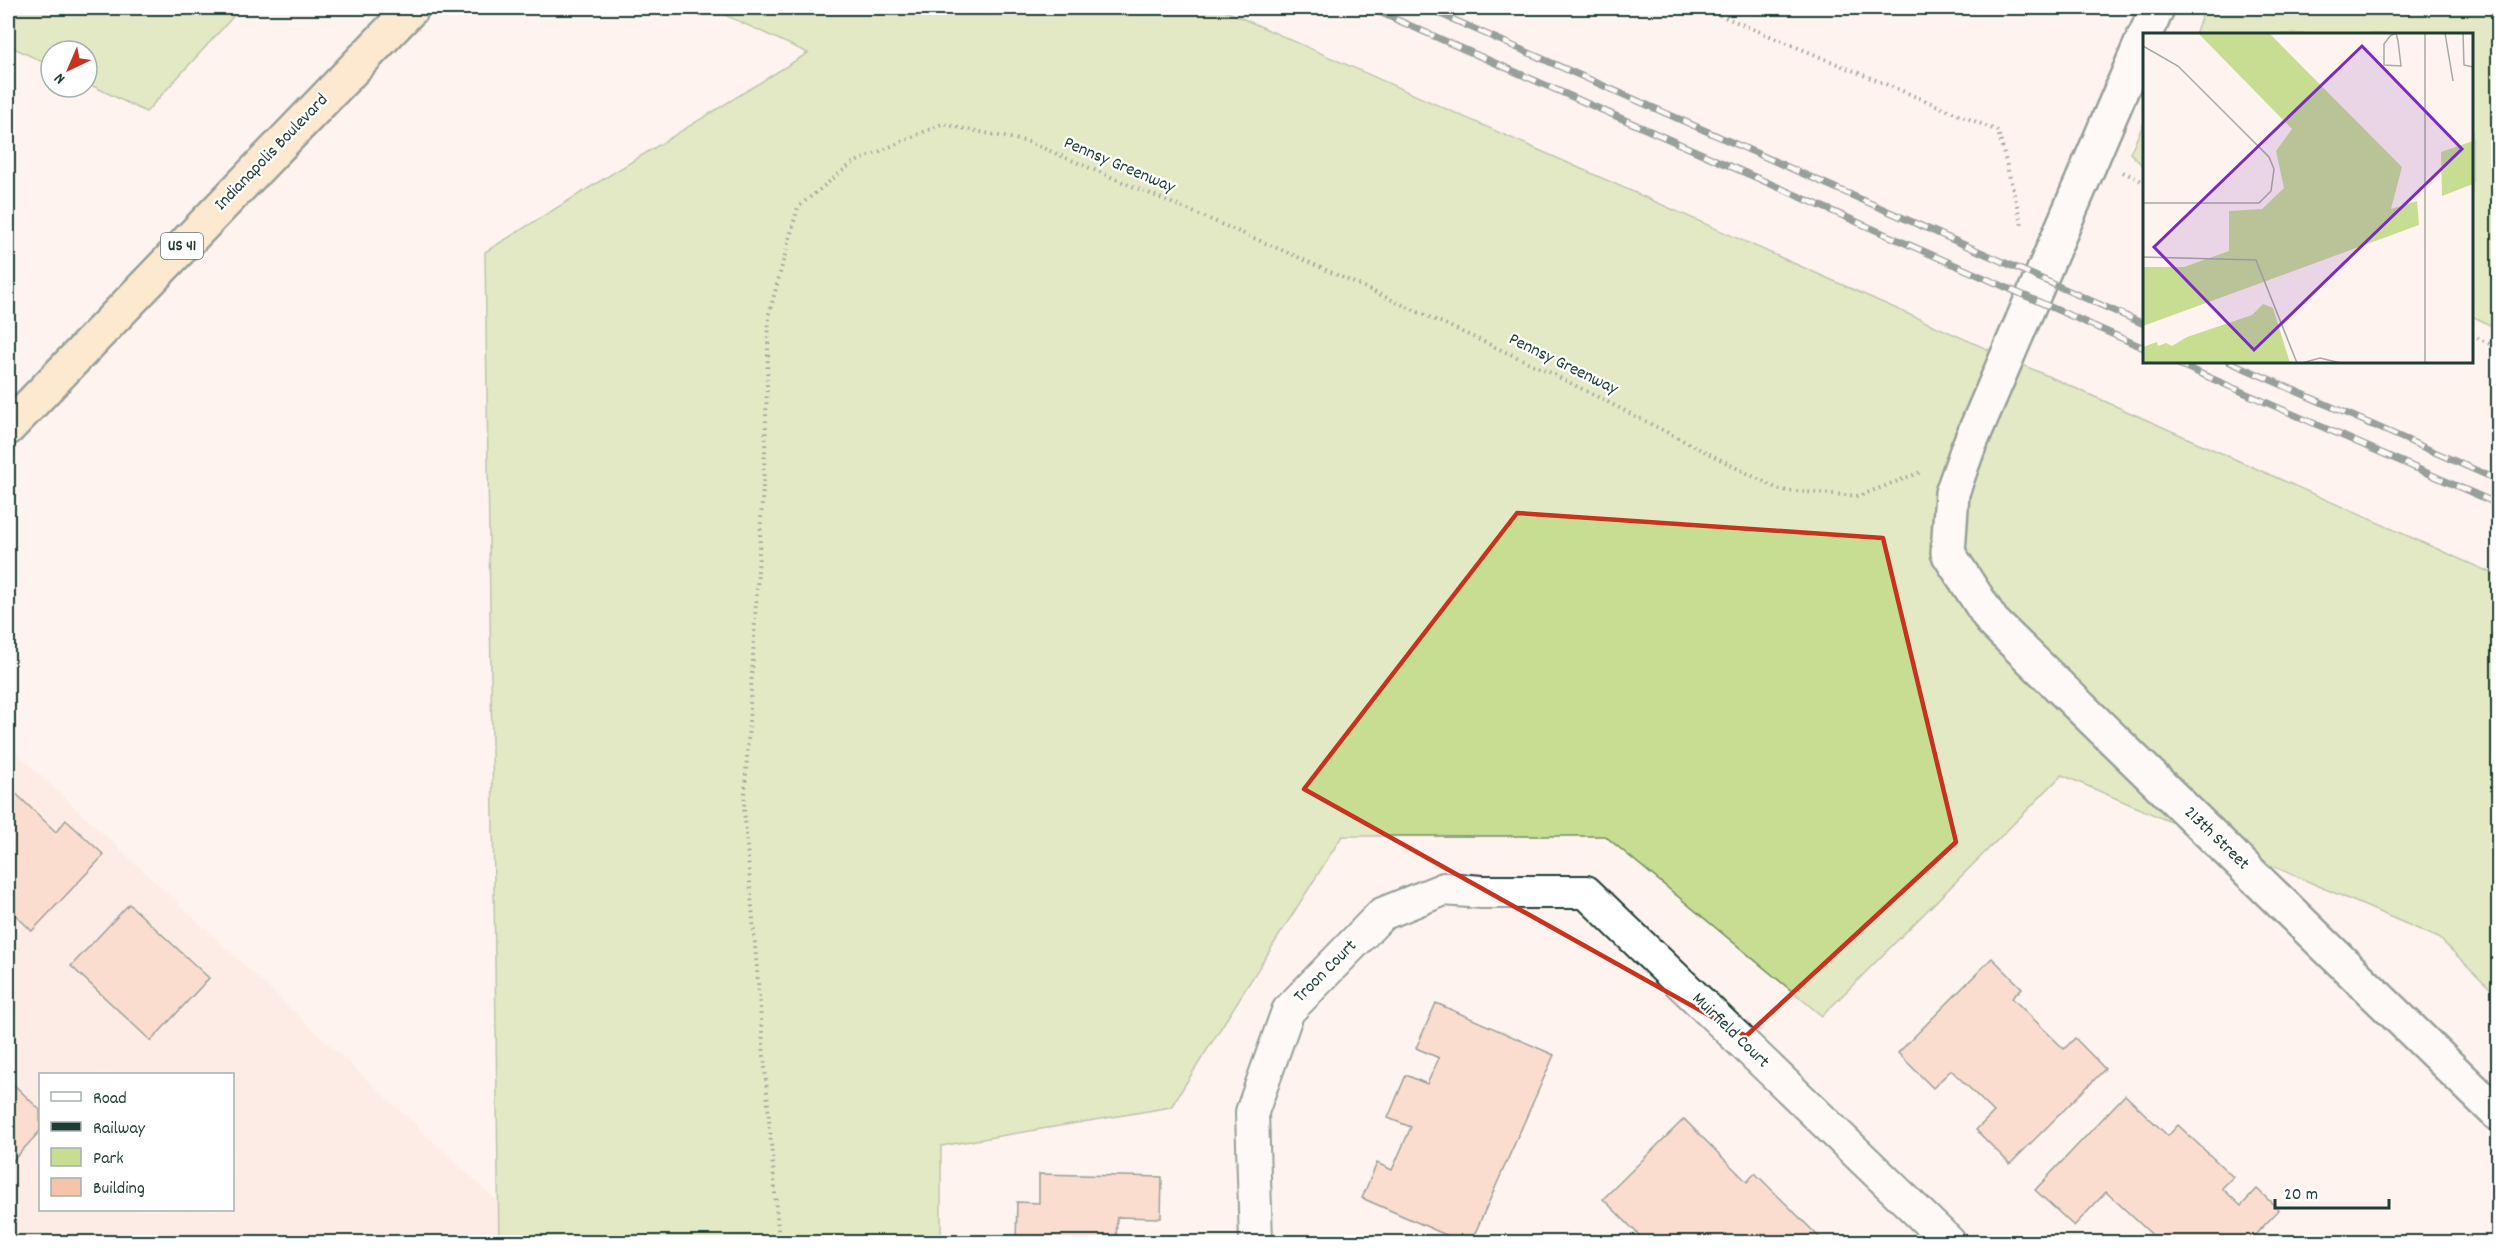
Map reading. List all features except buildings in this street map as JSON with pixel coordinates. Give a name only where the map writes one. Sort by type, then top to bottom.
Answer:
[{"type":"highway","name":"Indianapolis Boulevard","points":[[8,428],[412,8]]},
{"type":"street","points":[[2146,33],[2157,8]]},
{"type":"street","name":"213th Street","points":[[2143,41],[1968,448],[1952,493],[1948,553],[1992,621],[2499,1114]]},
{"type":"street","name":"Troon Court","points":[[1256,1242],[1252,1112],[1288,1011],[1382,915],[1444,889],[1482,892]]},
{"type":"street","name":"Muirfield Court","points":[[1482,892],[1586,892],[1949,1242]]},
{"type":"path","points":[[1703,8],[1998,131],[2025,235]]},
{"type":"path","name":"Pennsy Greenway","points":[[779,1242],[744,808],[765,452],[770,314],[798,207],[851,164],[942,124],[1029,142],[1280,249],[1541,368],[1779,490],[1859,496],[1926,471]]},
{"type":"path","points":[[2473,335],[2499,348]]},
{"type":"highlighted area","points":[[1517,513],[1883,538],[1956,842],[1746,1036],[1304,789]]},
{"type":"shaded area","points":[[8,745],[499,1203],[499,1242],[8,1242]]},
{"type":"green space","points":[[8,8],[241,8],[146,112],[99,89],[99,39],[39,39],[39,60],[8,45]]},
{"type":"green space","points":[[710,8],[1219,8],[2498,576],[2498,996],[2439,938],[2062,775],[1822,1016],[1605,836],[1342,836],[1171,1107],[941,1146],[941,1242],[499,1242],[485,252],[808,53]]},
{"type":"green space","points":[[2205,8],[2498,8],[2498,329],[2473,316],[2473,33],[2195,33]]},
{"type":"green space","points":[[2143,125],[2143,166],[2130,153]]},
{"type":"railway","points":[[1370,8],[2143,348]]},
{"type":"railway","points":[[1427,8],[2143,324]]},
{"type":"railway","points":[[2176,363],[2498,504]]},
{"type":"railway","points":[[2232,363],[2498,480]]}]
